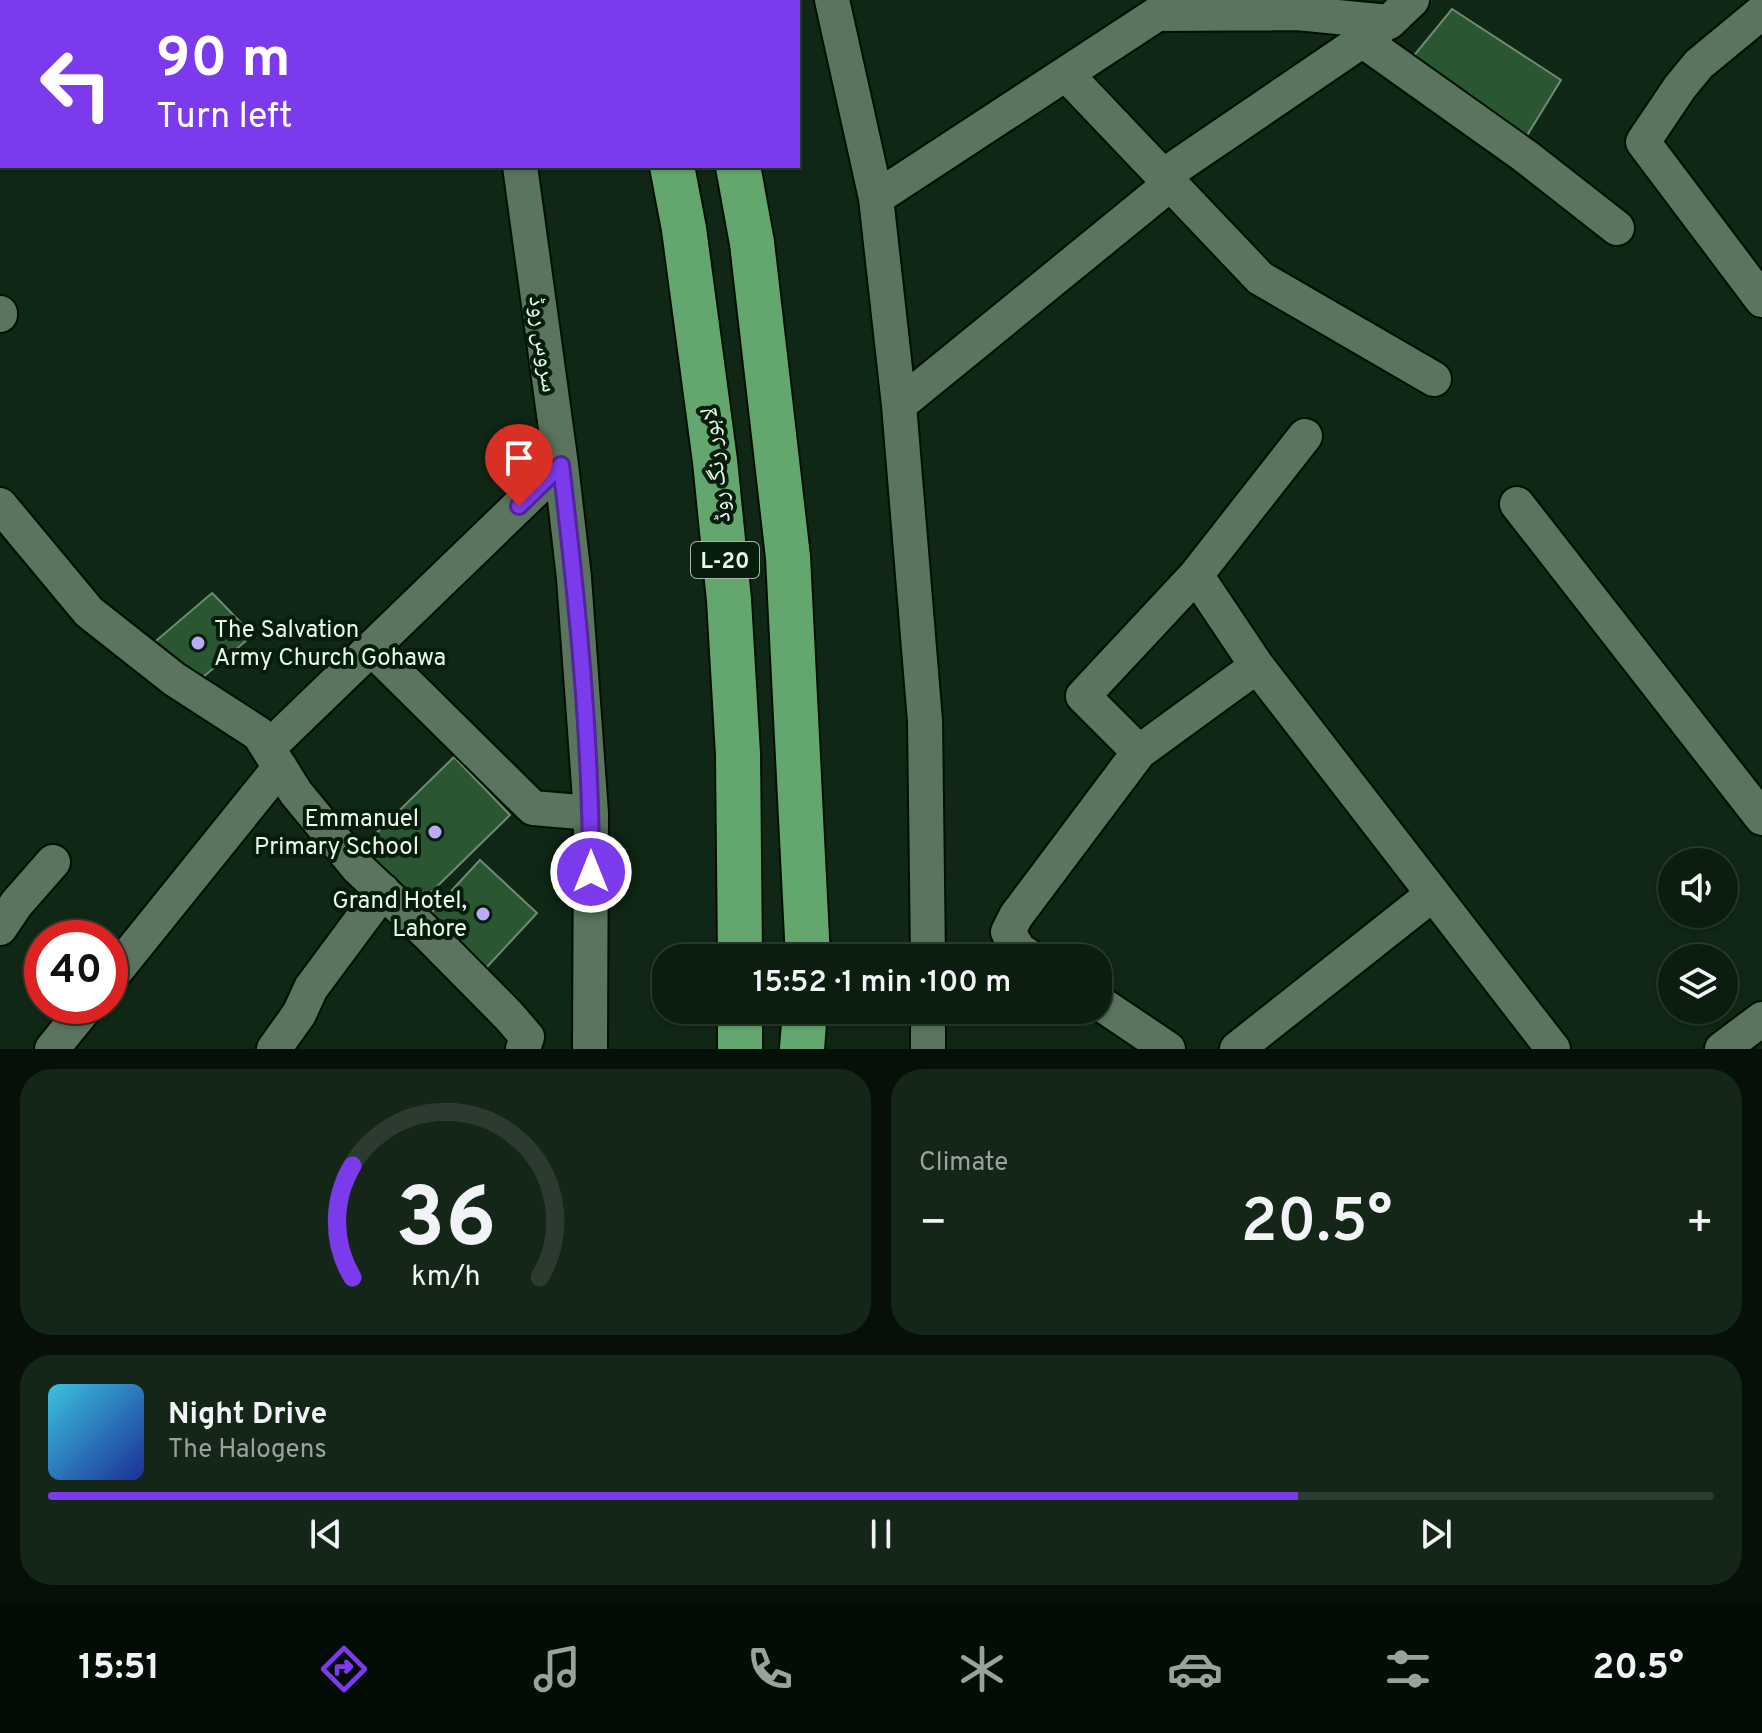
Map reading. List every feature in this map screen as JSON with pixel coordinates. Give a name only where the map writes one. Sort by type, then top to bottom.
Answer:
[{"type":"highway","name":"لاہور رنگ روڈ","points":[[672,168],[684,229],[713,446],[729,600],[738,754],[740,944]]},
{"type":"highway","name":"L-20","points":[[738,168],[752,243],[788,557],[807,944]]},
{"type":"highway","points":[[740,1024],[740,1049]]},
{"type":"highway","points":[[802,1049],[804,1024]]},
{"type":"street","points":[[832,0],[876,198],[899,405],[925,721],[928,944]]},
{"type":"street","points":[[1762,12],[1699,64],[1643,142],[1762,300]]},
{"type":"street","points":[[876,198],[1157,14],[1297,13],[1388,21],[1525,156],[1617,228]]},
{"type":"street","points":[[899,405],[1166,180],[1388,21]]},
{"type":"street","points":[[1066,74],[1260,278],[1434,379]]},
{"type":"street","name":"سروس روڈ","points":[[520,168],[574,578],[591,813],[590,1049]]},
{"type":"street","points":[[1139,752],[1083,696],[1196,575],[1305,436]]},
{"type":"street","points":[[128,954],[274,758],[371,648],[561,465]]},
{"type":"street","points":[[1517,504],[1762,818]]},
{"type":"street","points":[[0,505],[89,612],[174,679],[259,734],[296,793],[358,868],[431,937],[527,1037],[523,1049]]},
{"type":"street","points":[[1196,575],[1257,666],[1553,1049]]},
{"type":"street","points":[[371,648],[533,808],[591,813]]},
{"type":"street","points":[[1015,944],[1008,932],[1016,916],[1139,752],[1257,666]]},
{"type":"street","points":[[0,928],[53,862]]},
{"type":"street","points":[[274,1049],[299,1014],[311,988],[383,891]]},
{"type":"street","points":[[1237,1049],[1433,894]]},
{"type":"street","points":[[1112,1011],[1168,1049]]},
{"type":"street","points":[[1722,1049],[1762,1019]]},
{"type":"street","points":[[52,1049],[72,1024]]},
{"type":"street","points":[[928,1024],[928,1049]]},
{"type":"building","points":[[1452,9],[1561,80],[1526,137],[1407,64]]},
{"type":"building","name":"The Salvation Army Church Gohawa","points":[[212,593],[253,635],[190,688],[143,652]]},
{"type":"building","name":"Emmanuel Primary School","points":[[454,757],[510,815],[416,907],[360,849]]},
{"type":"building","name":"Grand Hotel, Lahore","points":[[480,860],[537,913],[486,968],[429,915]]},
{"type":"place","name":"The Salvation Army Church Gohawa","points":[[198,643]]},
{"type":"place","name":"Emmanuel Primary School","points":[[435,832]]},
{"type":"place","name":"Grand Hotel, Lahore","points":[[483,914]]},
{"type":"route","points":[[519,506],[561,465],[577,608],[591,813],[591,872]]}]
